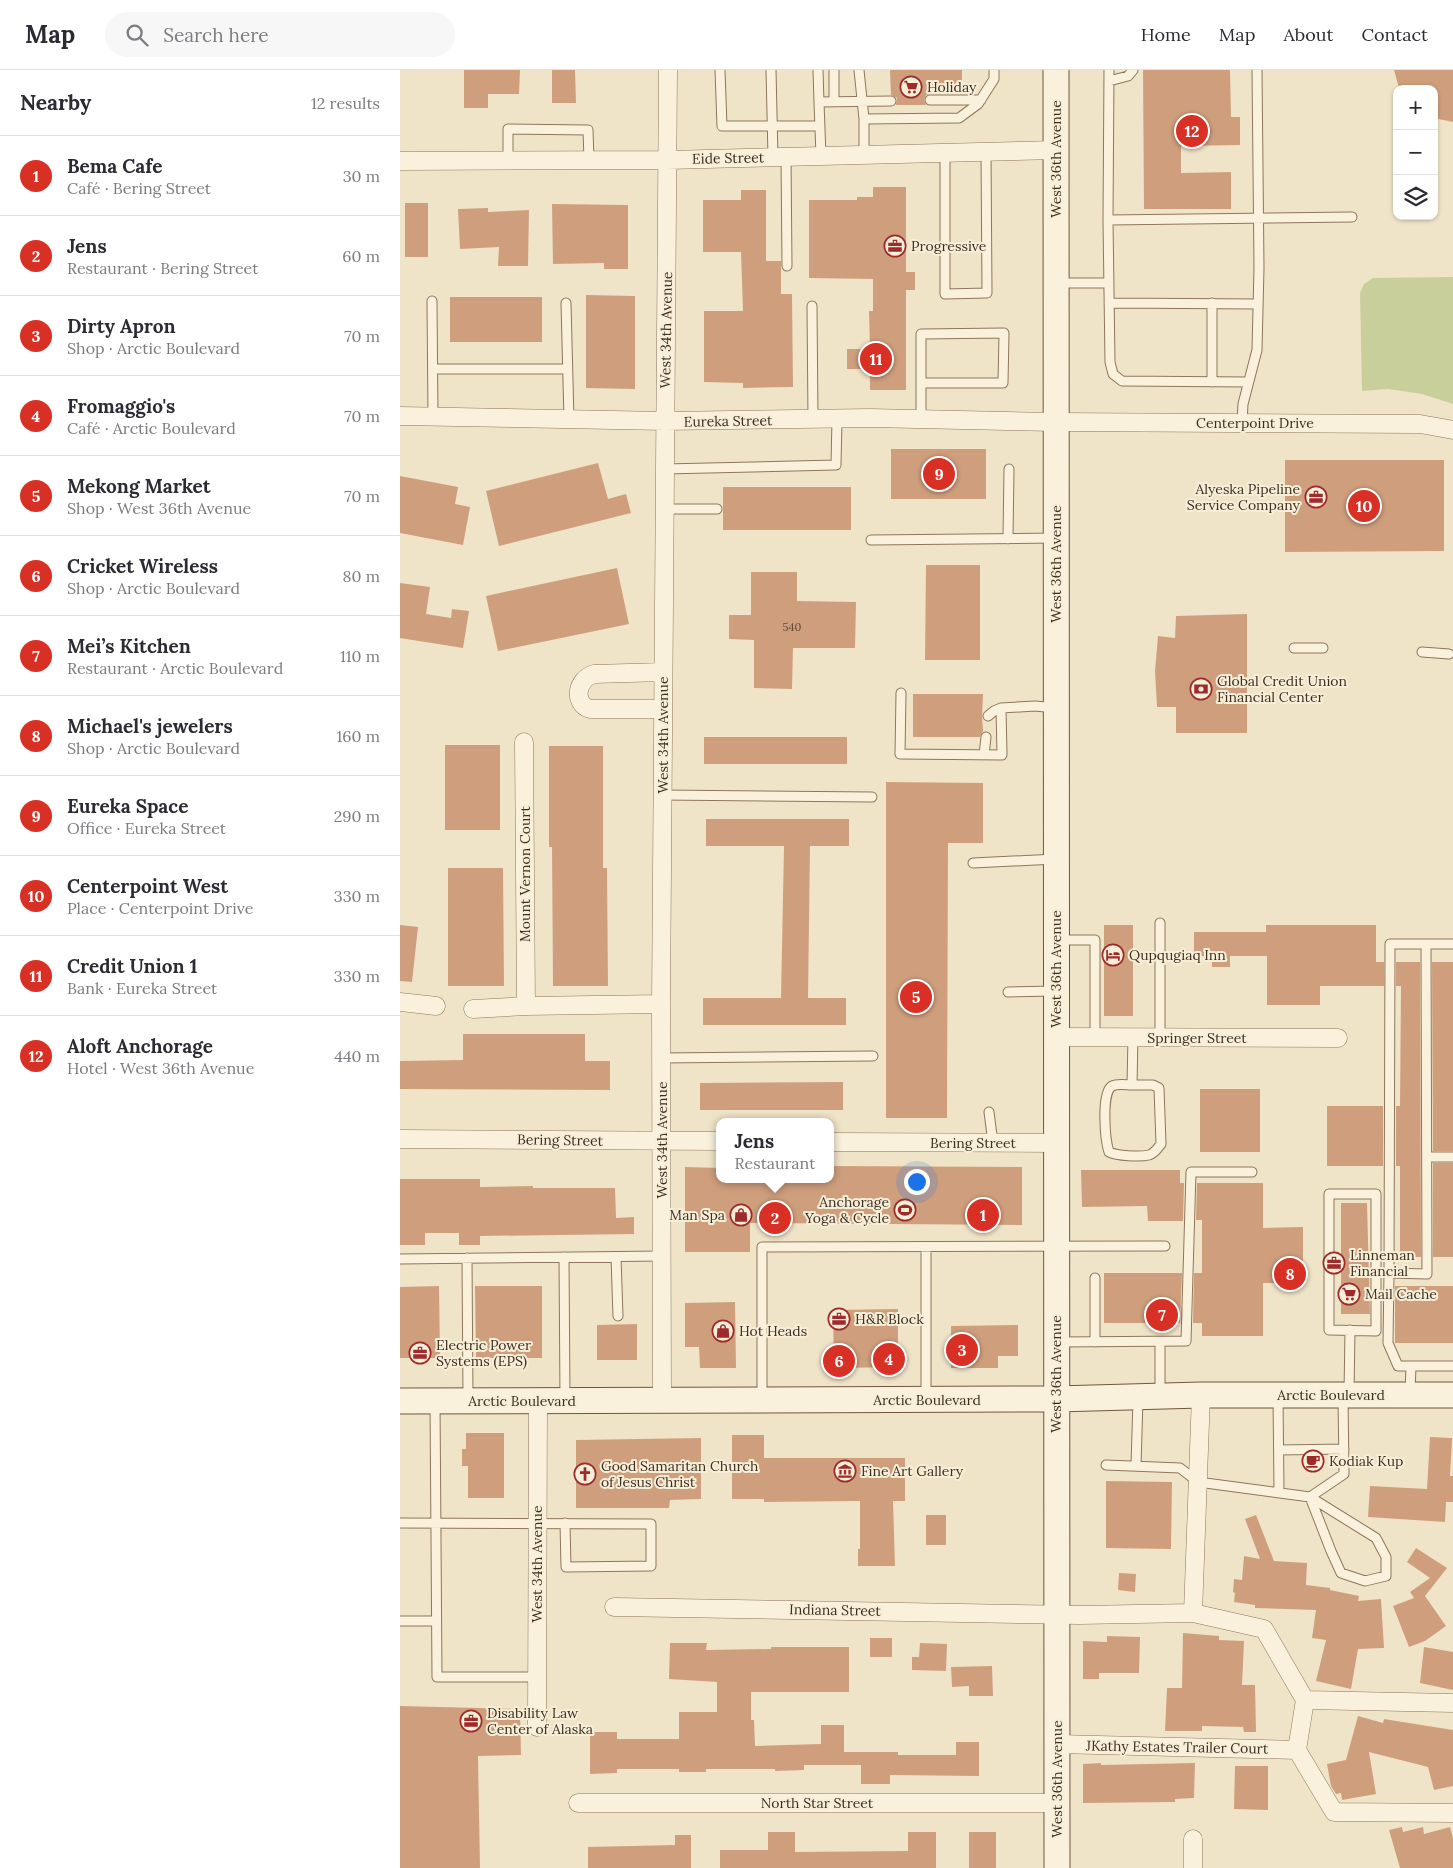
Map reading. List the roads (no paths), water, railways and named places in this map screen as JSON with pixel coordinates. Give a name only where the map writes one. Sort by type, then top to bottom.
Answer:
[{"type":"main road","name":"West 36th Avenue","points":[[1056,70],[1055,1143],[1057,1868]]},
{"type":"main road","name":"Arctic Boulevard","points":[[400,1401],[926,1400],[1201,1395],[1453,1395]]},
{"type":"street","name":"West 34th Avenue","points":[[662,1401],[661,1004],[668,70]]},
{"type":"street","name":"Eide Street","points":[[400,161],[668,160],[1056,150]]},
{"type":"street","name":"Eureka Street","points":[[400,416],[665,421],[921,419],[1056,422]]},
{"type":"street","name":"Centerpoint Drive","points":[[1056,422],[1420,424],[1453,430]]},
{"type":"street","points":[[663,672],[594,674],[588,676],[578,692],[578,698],[585,708],[663,709]]},
{"type":"street","name":"Mount Vernon Court","points":[[524,742],[526,1006]]},
{"type":"street","points":[[400,1002],[436,1006]]},
{"type":"street","points":[[473,1009],[526,1006],[661,1004]]},
{"type":"street","name":"Springer Street","points":[[1056,1038],[1338,1038]]},
{"type":"street","name":"Bering Street","points":[[400,1138],[716,1141]]},
{"type":"street","name":"Bering Street","points":[[834,1142],[1055,1143]]},
{"type":"street","points":[[1193,1613],[1201,1395]]},
{"type":"street","name":"West 34th Avenue","points":[[537,1727],[538,1401]]},
{"type":"street","name":"Indiana Street","points":[[614,1607],[1057,1614]]},
{"type":"street","points":[[1057,1614],[1193,1613],[1264,1629],[1305,1700],[1297,1750],[1334,1812],[1453,1814]]},
{"type":"street","points":[[1305,1700],[1453,1703]]},
{"type":"street","name":"JKathy Estates Trailer Court","points":[[1057,1744],[1297,1750]]},
{"type":"street","name":"North Star Street","points":[[578,1803],[1057,1803]]},
{"type":"street","points":[[1193,1839],[1193,1868]]},
{"type":"lane","points":[[720,70],[722,126],[820,126]]},
{"type":"lane","points":[[771,70],[772,126],[779,157],[787,266]]},
{"type":"lane","points":[[818,70],[821,156]]},
{"type":"lane","points":[[834,70],[834,102]]},
{"type":"lane","points":[[858,70],[864,119],[864,155]]},
{"type":"lane","points":[[864,119],[959,118],[981,100],[994,79],[994,70]]},
{"type":"lane","points":[[1109,70],[1109,303],[1110,362],[1113,374],[1122,381],[1248,382]]},
{"type":"lane","points":[[1109,81],[1128,76],[1132,70]]},
{"type":"lane","points":[[1242,423],[1243,404],[1257,350],[1257,70]]},
{"type":"lane","points":[[819,102],[891,100]]},
{"type":"lane","points":[[930,100],[981,100]]},
{"type":"lane","points":[[508,160],[508,129],[588,130],[589,160]]},
{"type":"lane","points":[[945,153],[945,294],[987,293],[986,152]]},
{"type":"lane","points":[[1108,220],[1352,217]]},
{"type":"lane","points":[[1056,282],[1109,283]]},
{"type":"lane","points":[[432,301],[433,417]]},
{"type":"lane","points":[[566,302],[569,420]]},
{"type":"lane","points":[[1109,303],[1258,304]]},
{"type":"lane","points":[[1212,303],[1212,382]]},
{"type":"lane","points":[[812,306],[813,420]]},
{"type":"lane","points":[[921,384],[1004,383],[1004,333],[921,334],[921,384],[921,419]]},
{"type":"lane","points":[[433,369],[567,369]]},
{"type":"lane","points":[[664,469],[836,465],[837,419]]},
{"type":"lane","points":[[1008,539],[1009,469]]},
{"type":"lane","points":[[664,510],[717,510]]},
{"type":"lane","points":[[870,540],[1056,538]]},
{"type":"lane","points":[[1294,648],[1323,648]]},
{"type":"lane","points":[[1422,652],[1449,654]]},
{"type":"lane","points":[[901,693],[900,754],[1002,755],[1001,708]]},
{"type":"lane","points":[[988,716],[1001,708],[1035,706],[1056,708]]},
{"type":"lane","points":[[984,755],[986,736]]},
{"type":"lane","points":[[662,795],[872,797]]},
{"type":"lane","points":[[973,863],[1056,859]]},
{"type":"lane","points":[[1160,922],[1160,1038]]},
{"type":"lane","points":[[1056,940],[1094,940],[1095,1038]]},
{"type":"lane","points":[[1453,944],[1390,944],[1388,1343],[1398,1366],[1453,1366]]},
{"type":"lane","points":[[1389,1273],[1427,1274],[1426,944]]},
{"type":"lane","points":[[1008,992],[1056,991]]},
{"type":"lane","points":[[1132,1085],[1133,1038]]},
{"type":"lane","points":[[661,1058],[873,1056]]},
{"type":"lane","points":[[1116,1084],[1132,1085],[1153,1085],[1159,1088],[1161,1144],[1156,1151],[1148,1155],[1116,1155],[1109,1152],[1106,1142],[1106,1095],[1110,1087],[1116,1084]]},
{"type":"lane","points":[[989,1112],[993,1143]]},
{"type":"lane","points":[[1427,1157],[1453,1157]]},
{"type":"lane","points":[[1056,1342],[1186,1341],[1191,1172],[1252,1172]]},
{"type":"lane","points":[[1329,1194],[1376,1194],[1376,1331],[1350,1330],[1329,1330],[1329,1194]]},
{"type":"lane","points":[[762,1400],[762,1247],[1166,1246]]},
{"type":"lane","points":[[926,1247],[926,1400]]},
{"type":"lane","points":[[616,1256],[618,1316]]},
{"type":"lane","points":[[400,1259],[662,1256]]},
{"type":"lane","points":[[564,1257],[565,1401]]},
{"type":"lane","points":[[467,1258],[468,1401]]},
{"type":"lane","points":[[1095,1278],[1095,1342]]},
{"type":"lane","points":[[1310,1497],[1344,1474],[1350,1330]]},
{"type":"lane","points":[[1136,1466],[1160,1342]]},
{"type":"lane","points":[[1410,1394],[1411,1366]]},
{"type":"lane","points":[[1278,1395],[1279,1492]]},
{"type":"lane","points":[[435,1401],[436,1677],[537,1677]]},
{"type":"lane","points":[[1279,1450],[1344,1449]]},
{"type":"lane","points":[[1106,1464],[1180,1468],[1198,1482],[1310,1497],[1376,1538],[1386,1557],[1386,1576],[1365,1581],[1342,1572],[1310,1497]]},
{"type":"lane","points":[[400,1523],[565,1523],[651,1524],[651,1566],[566,1566],[565,1523]]},
{"type":"lane","points":[[400,1621],[436,1621]]},
{"type":"place","name":"Holiday","points":[[911,87]]},
{"type":"place","name":"Aloft Anchorage","points":[[1192,131]]},
{"type":"place","name":"Progressive","points":[[895,246]]},
{"type":"place","name":"Credit Union 1","points":[[876,359]]},
{"type":"place","name":"Eureka Space","points":[[939,474]]},
{"type":"place","name":"Alyeska Pipeline Service Company","points":[[1316,497]]},
{"type":"place","name":"Centerpoint West","points":[[1364,506]]},
{"type":"place","name":"Global Credit Union Financial Center","points":[[1201,689]]},
{"type":"place","name":"Qupqugiaq Inn","points":[[1113,955]]},
{"type":"place","name":"Mekong Market","points":[[916,997]]},
{"type":"place","name":"Anchorage Yoga & Cycle","points":[[905,1210]]},
{"type":"place","name":"Man Spa","points":[[741,1215]]},
{"type":"place","name":"Bema Cafe","points":[[983,1215]]},
{"type":"place","name":"Jens","points":[[775,1218]]},
{"type":"place","name":"Linneman Financial","points":[[1334,1263]]},
{"type":"place","name":"Michael's jewelers","points":[[1290,1274]]},
{"type":"place","name":"Mail Cache","points":[[1349,1294]]},
{"type":"place","name":"Mei’s Kitchen","points":[[1162,1315]]},
{"type":"place","name":"H&R Block","points":[[839,1319]]},
{"type":"place","name":"Hot Heads","points":[[723,1331]]},
{"type":"place","name":"Dirty Apron","points":[[962,1350]]},
{"type":"place","name":"Electric Power Systems (EPS)","points":[[420,1353]]},
{"type":"place","name":"Fromaggio's","points":[[889,1359]]},
{"type":"place","name":"Cricket Wireless","points":[[839,1361]]},
{"type":"place","name":"Kodiak Kup","points":[[1313,1461]]},
{"type":"place","name":"Fine Art Gallery","points":[[845,1471]]},
{"type":"place","name":"Good Samaritan Church of Jesus Christ","points":[[585,1474]]},
{"type":"place","name":"Disability Law Center of Alaska","points":[[471,1721]]}]
